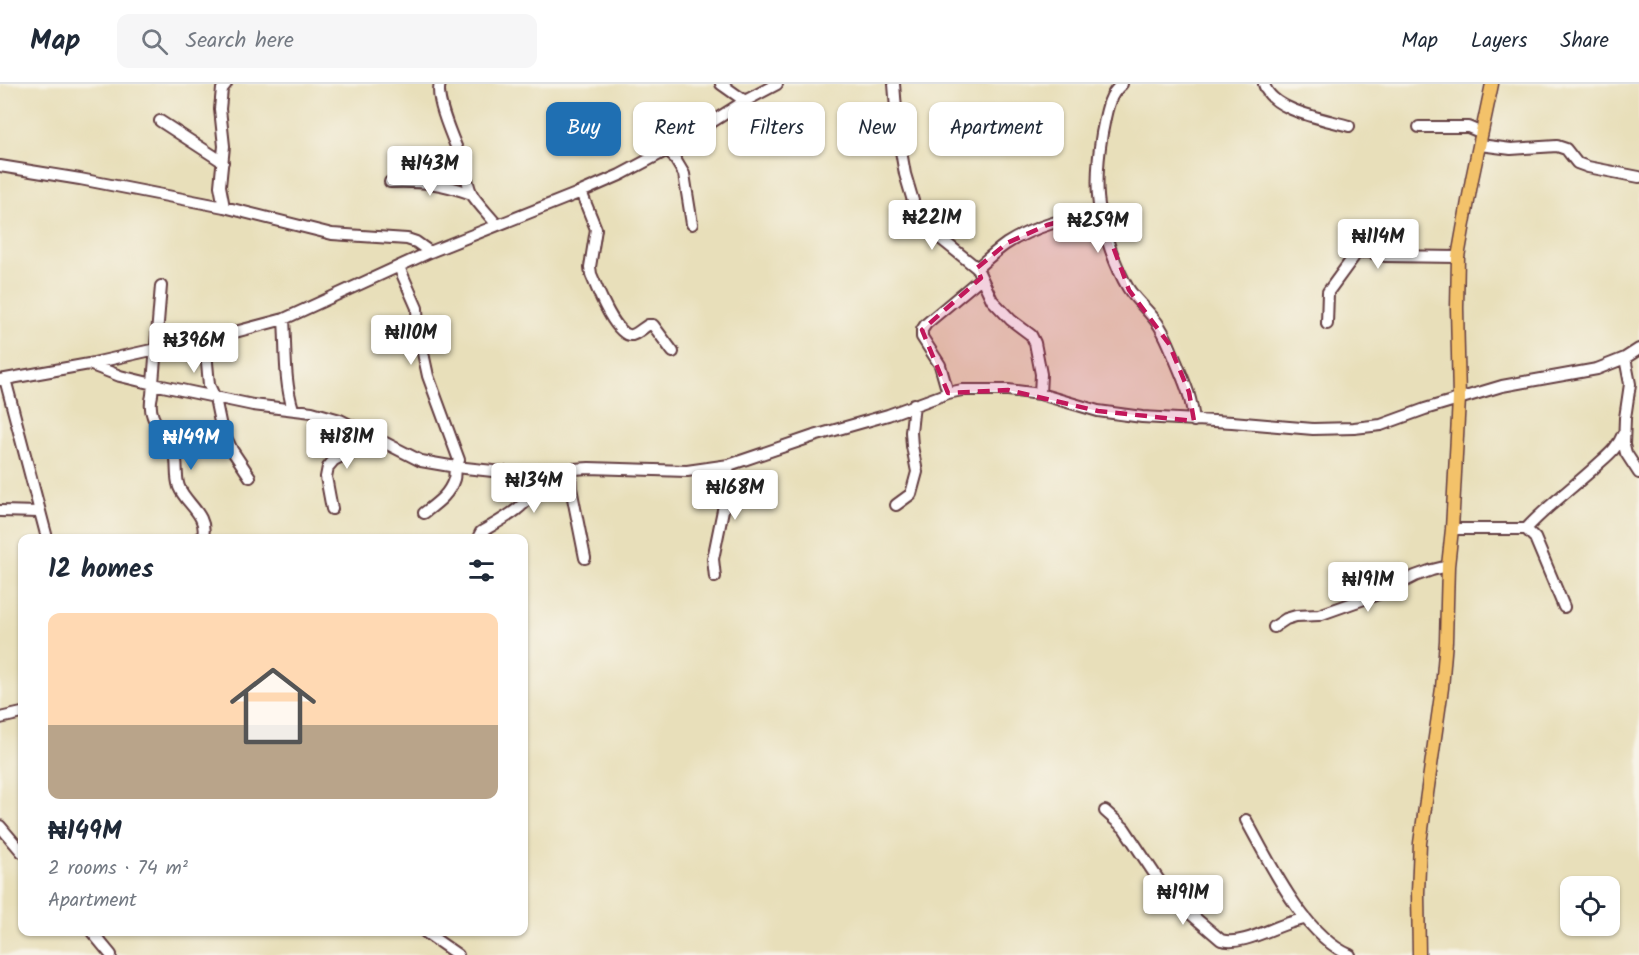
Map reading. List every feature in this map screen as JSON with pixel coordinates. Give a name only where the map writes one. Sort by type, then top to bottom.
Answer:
[{"type":"main road","points":[[1419,955],[1420,843],[1442,688],[1446,640],[1448,566],[1459,399],[1458,257],[1492,84]]},
{"type":"street","points":[[224,207],[220,186],[224,146],[220,102],[222,89],[226,84]]},
{"type":"street","points":[[440,84],[438,88],[443,112],[472,194],[497,225]]},
{"type":"street","points":[[721,84],[745,100]]},
{"type":"street","points":[[716,119],[745,100],[777,84]]},
{"type":"street","points":[[894,84],[898,134],[905,174],[916,211],[925,226],[979,273],[992,300],[1011,321],[1031,335],[1041,374],[1040,394]]},
{"type":"street","points":[[1122,84],[1108,104],[1101,140],[1098,174],[1100,211],[1114,255],[1129,290],[1152,315],[1169,344],[1189,392],[1194,421]]},
{"type":"street","points":[[1264,84],[1266,90],[1279,103],[1295,111],[1349,126]]},
{"type":"street","points":[[160,121],[223,162]]},
{"type":"street","points":[[1419,128],[1468,127],[1481,139],[1511,149],[1557,146],[1566,149],[1577,164],[1639,177]]},
{"type":"street","points":[[46,534],[3,379],[205,340],[284,319],[430,252],[581,192],[655,156]]},
{"type":"street","points":[[674,156],[684,174],[692,224]]},
{"type":"street","points":[[0,166],[224,207],[333,234],[407,239],[416,242],[430,252]]},
{"type":"street","points":[[390,182],[415,181],[440,184],[472,194]]},
{"type":"street","points":[[581,192],[596,230],[591,274],[612,318],[628,335],[633,335],[648,325],[653,325],[674,352]]},
{"type":"street","points":[[948,393],[940,365],[922,337],[922,330],[926,324],[1007,243],[1024,234],[1073,216],[1100,211]]},
{"type":"street","points":[[1327,324],[1328,292],[1355,255],[1360,252],[1386,256],[1458,257]]},
{"type":"street","points":[[399,267],[417,308],[418,330],[428,376],[458,455],[458,465],[448,493],[424,513]]},
{"type":"street","points":[[160,286],[150,404],[152,416],[171,444],[175,454],[180,489],[200,516],[203,534]]},
{"type":"street","points":[[284,319],[287,388],[293,409]]},
{"type":"street","points":[[205,340],[209,385],[215,398],[221,427],[232,450],[250,477]]},
{"type":"street","points":[[89,364],[120,376],[215,398],[312,412],[340,420],[421,461],[502,472],[589,468],[687,471],[729,465],[962,390],[1008,390],[1040,394],[1098,411],[1118,414],[1313,429],[1354,428],[1381,425],[1502,386],[1585,372],[1625,358],[1639,349]]},
{"type":"street","points":[[1625,358],[1630,384],[1623,434],[1624,445],[1626,453],[1639,473]]},
{"type":"street","points":[[896,505],[911,494],[917,472],[911,432],[914,405]]},
{"type":"street","points":[[1526,529],[1541,513],[1616,448],[1623,434]]},
{"type":"street","points":[[332,509],[326,477],[328,466],[334,460],[376,439]]},
{"type":"street","points":[[715,577],[713,559],[729,465]]},
{"type":"street","points":[[570,470],[571,488],[585,558]]},
{"type":"street","points":[[480,534],[529,499],[531,490],[527,472]]},
{"type":"street","points":[[0,511],[39,512]]},
{"type":"street","points":[[1452,529],[1526,529],[1535,538],[1563,607]]},
{"type":"street","points":[[1274,627],[1296,616],[1319,615],[1337,609],[1384,592],[1415,576],[1448,566]]},
{"type":"street","points":[[0,718],[18,715]]},
{"type":"street","points":[[1105,811],[1124,828],[1158,879],[1179,904],[1221,940],[1236,941],[1290,922],[1306,919]]},
{"type":"street","points":[[1246,820],[1281,882],[1306,919],[1339,951],[1350,955]]},
{"type":"street","points":[[0,826],[18,847]]},
{"type":"street","points":[[95,936],[111,955]]},
{"type":"street","points":[[431,936],[458,955]]},
{"type":"highlighted area","points":[[1100,211],[1129,290],[1169,344],[1189,392],[1194,421],[1098,411],[1008,390],[948,393],[922,330],[981,278],[977,268],[1007,243],[1047,225]]}]
